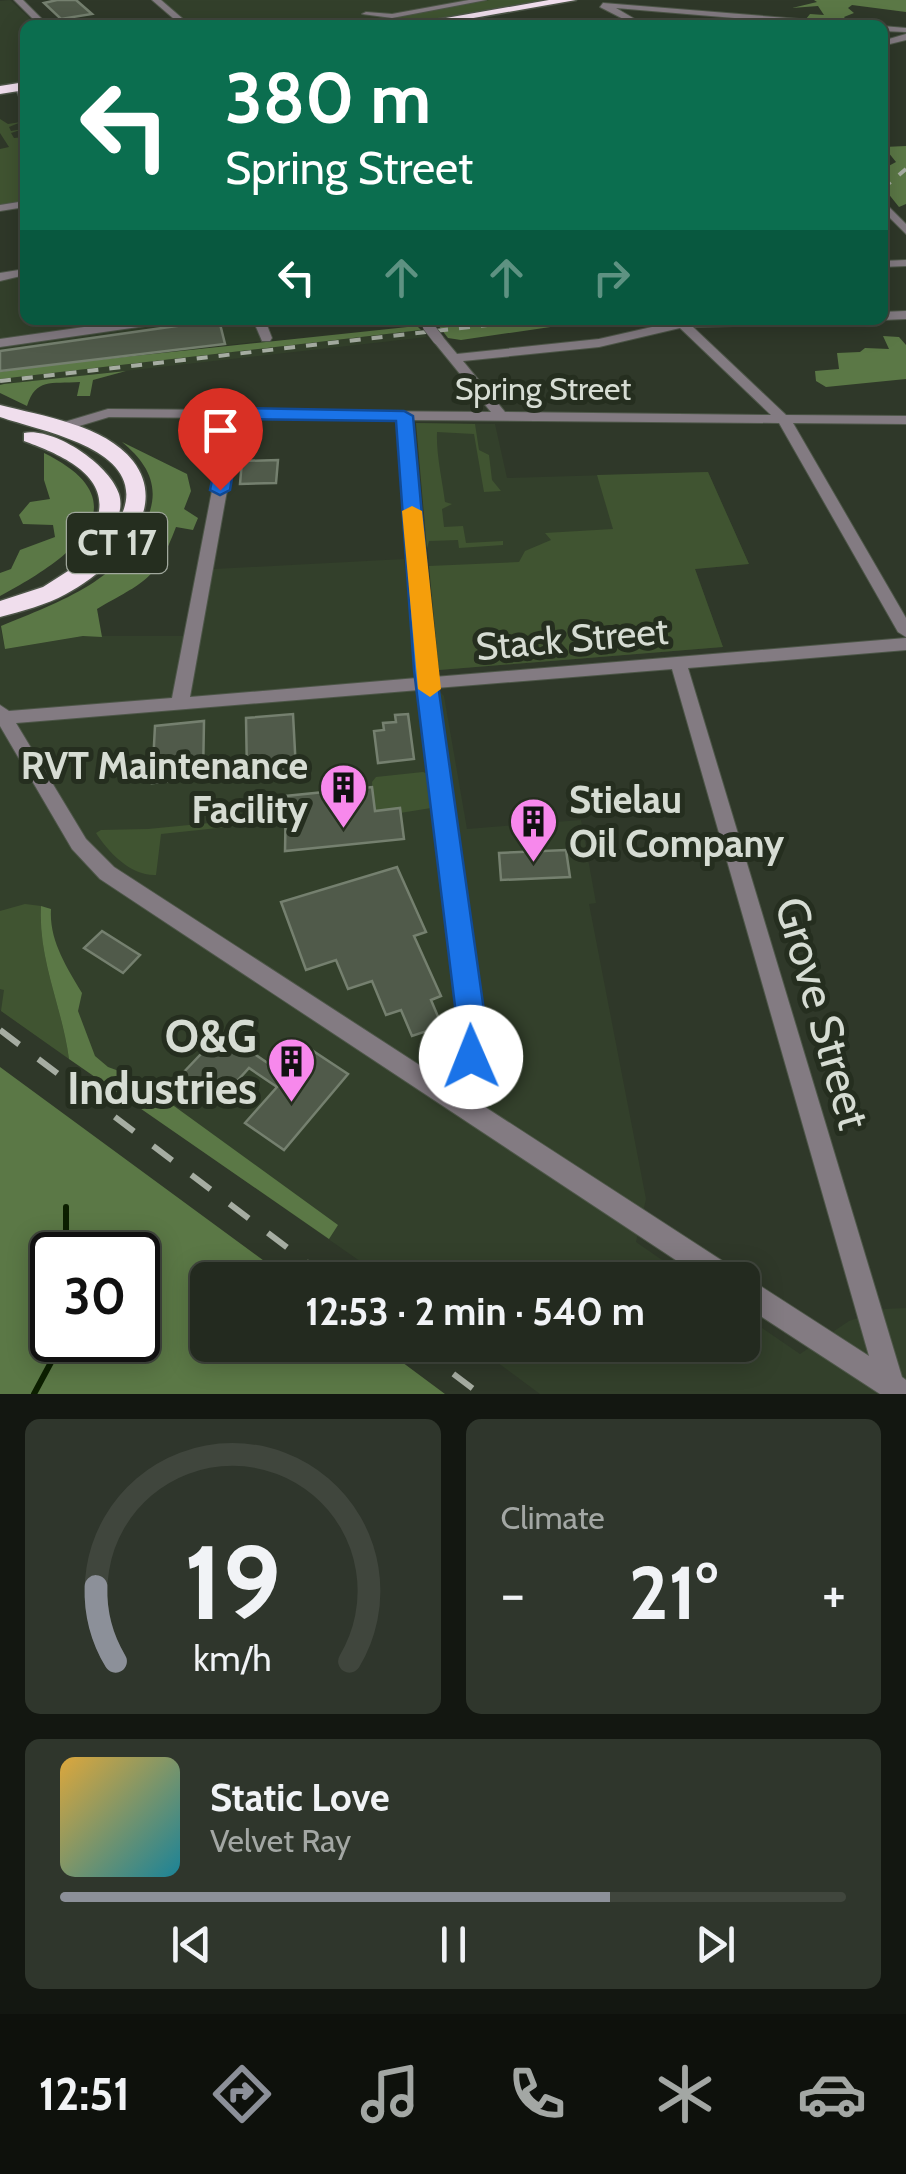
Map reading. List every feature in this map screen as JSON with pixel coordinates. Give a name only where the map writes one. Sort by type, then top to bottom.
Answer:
[{"type":"highway","points":[[444,20],[570,0]]},
{"type":"highway","name":"CT 17","points":[[0,411],[85,438],[111,451],[133,475],[136,494],[132,518],[112,549],[82,574],[44,596],[5,607]]},
{"type":"highway","name":"CT 17","points":[[0,427],[46,442],[84,461],[104,481],[111,504],[103,531],[85,554],[5,607]]},
{"type":"street","points":[[18,0],[39,20]]},
{"type":"street","points":[[158,0],[180,20]]},
{"type":"street","points":[[359,0],[367,20]]},
{"type":"street","points":[[366,14],[392,16],[482,0]]},
{"type":"street","points":[[598,2],[796,20]]},
{"type":"street","points":[[598,2],[632,20]]},
{"type":"street","points":[[743,15],[754,20]]},
{"type":"street","points":[[888,211],[906,231]]},
{"type":"street","points":[[0,343],[124,325]]},
{"type":"street","points":[[262,325],[266,338]]},
{"type":"street","points":[[428,325],[500,416]]},
{"type":"street","points":[[455,358],[599,342],[669,325]]},
{"type":"street","points":[[684,325],[783,418],[906,632]]},
{"type":"street","points":[[85,438],[93,424],[120,413]]},
{"type":"street","name":"Spring Street","points":[[56,428],[96,414],[120,413],[906,420]]},
{"type":"street","points":[[180,704],[234,413]]},
{"type":"street","points":[[404,416],[429,683],[474,1039],[467,1066],[446,1096]]},
{"type":"street","name":"Stack Street","points":[[2,714],[180,704],[906,644]]},
{"type":"street","name":"Grove Street","points":[[678,662],[898,1390]]},
{"type":"street","points":[[2,714],[92,862],[701,1262]]},
{"type":"street","points":[[760,1301],[898,1390]]},
{"type":"shaded area","points":[[10,0],[32,20],[20,20],[20,84],[0,87],[0,1]]},
{"type":"shaded area","points":[[159,0],[555,0],[427,20],[185,20]]},
{"type":"shaded area","points":[[490,0],[555,0],[427,20],[372,19]]},
{"type":"shaded area","points":[[0,119],[8,124],[20,122],[9,127],[11,131],[20,130],[11,133],[14,138],[20,137],[20,202],[0,205],[0,149],[9,147],[0,133]]},
{"type":"shaded area","points":[[20,277],[20,325],[266,325],[270,340],[0,372],[0,281]]},
{"type":"shaded area","points":[[421,330],[427,337],[0,385],[0,379]]},
{"type":"shaded area","points":[[416,423],[495,424],[507,478],[708,472],[749,564],[695,569],[723,647],[439,670]]},
{"type":"shaded area","points":[[416,423],[475,424],[479,450],[489,455],[492,480],[501,491],[484,492],[474,434],[437,432],[445,502],[452,504],[442,509],[444,527],[463,526],[466,543],[503,541],[503,545],[459,548],[458,540],[429,541],[427,549]]},
{"type":"shaded area","points":[[708,472],[749,564],[695,569],[723,647],[439,670],[429,566],[519,562],[525,551],[551,540],[545,533],[613,529],[597,475]]},
{"type":"shaded area","points":[[404,559],[417,669],[444,696],[467,829],[581,820],[596,903],[589,904],[646,1199],[636,1242],[665,1262],[361,1262],[0,1010],[0,626],[5,649],[83,636],[200,636],[214,569]]},
{"type":"shaded area","points":[[428,774],[431,808],[161,834],[156,875],[138,872],[121,862],[96,833],[374,807],[372,782],[376,777]]},
{"type":"shaded area","points":[[25,904],[41,906],[43,945],[69,1059],[1,1011],[4,990],[0,989],[0,911]]},
{"type":"shaded area","points":[[906,1308],[906,1394],[540,1394],[497,1362],[760,1362],[760,1327],[800,1354],[849,1321],[885,1309]]},
{"type":"green space","points":[[814,0],[906,0],[906,12],[852,5],[848,8],[854,13],[844,17],[846,20],[817,20],[806,19],[810,14],[824,15],[818,6],[792,8],[817,2]]},
{"type":"green space","points":[[906,146],[906,204],[899,207],[888,193],[888,166],[896,162],[888,147]]},
{"type":"green space","points":[[438,325],[564,325],[461,340],[448,338]]},
{"type":"green space","points":[[417,326],[421,330],[0,379],[0,372],[30,367]]},
{"type":"green space","points":[[883,336],[899,337],[906,345],[906,379],[826,387],[816,381],[815,371],[839,369],[837,353],[889,349]]},
{"type":"green space","points":[[126,371],[93,380],[90,396],[77,396],[80,382],[40,387],[27,406],[0,393],[0,385],[4,384]]},
{"type":"green space","points":[[122,442],[187,474],[191,491],[184,509],[198,518],[193,530],[176,527],[162,559],[147,578],[97,609],[102,637],[83,636],[5,649],[1,626],[89,585],[125,556],[139,536],[153,492],[144,465]]},
{"type":"green space","points":[[44,453],[75,473],[91,492],[94,512],[86,531],[70,550],[0,596],[0,573],[11,569],[20,550],[55,537],[53,525],[23,524],[19,515],[30,502],[50,499],[44,480]]},
{"type":"green space","points":[[41,906],[51,909],[56,942],[82,993],[78,1011],[95,1056],[108,1067],[146,1081],[174,1106],[338,1225],[329,1239],[69,1059],[43,945]]},
{"type":"green space","points":[[0,1067],[265,1262],[190,1262],[190,1362],[402,1362],[445,1394],[0,1394]]},
{"type":"building","points":[[76,0],[92,14],[61,19],[44,3]]},
{"type":"building","points":[[184,325],[220,325],[225,344],[0,371],[0,351]]},
{"type":"building","points":[[278,460],[276,483],[240,484],[242,461]]},
{"type":"building","points":[[293,714],[296,770],[247,774],[246,718]]},
{"type":"building","points":[[408,714],[414,759],[378,763],[374,731],[384,730],[383,723],[396,722],[395,715]]},
{"type":"building","points":[[204,721],[203,778],[152,783],[155,726]]},
{"type":"building","points":[[372,787],[375,811],[400,808],[404,839],[285,851],[286,796]]},
{"type":"building","name":"Stielau Oil Company","points":[[566,850],[570,877],[501,880],[499,853]]},
{"type":"building","points":[[397,867],[426,932],[414,936],[441,996],[431,1000],[442,1026],[412,1036],[401,1010],[386,1015],[372,981],[348,989],[336,960],[306,970],[281,902]]},
{"type":"building","points":[[102,931],[140,955],[123,973],[84,948]]},
{"type":"building","name":"O&G Industries","points":[[222,1032],[287,1076],[310,1049],[348,1074],[284,1150],[245,1123],[277,1087],[249,1068],[218,1102],[181,1075]]},
{"type":"waterway","points":[[66,1207],[66,1232]]},
{"type":"waterway","points":[[34,1394],[51,1362]]},
{"type":"railway","points":[[888,184],[906,169]]},
{"type":"railway","points":[[0,381],[487,325]]},
{"type":"railway","points":[[0,1030],[306,1262]]},
{"type":"railway","points":[[438,1362],[480,1394]]},
{"type":"slow traffic","points":[[412,511],[425,670],[430,689]]},
{"type":"place","name":"RVT Maintenance Facility","points":[[343,830]]},
{"type":"place","name":"Stielau Oil Company","points":[[534,864]]},
{"type":"place","name":"O&G Industries","points":[[292,1104]]},
{"type":"route","points":[[220,490],[234,413],[404,416],[425,670],[474,1039],[471,1057]]}]
